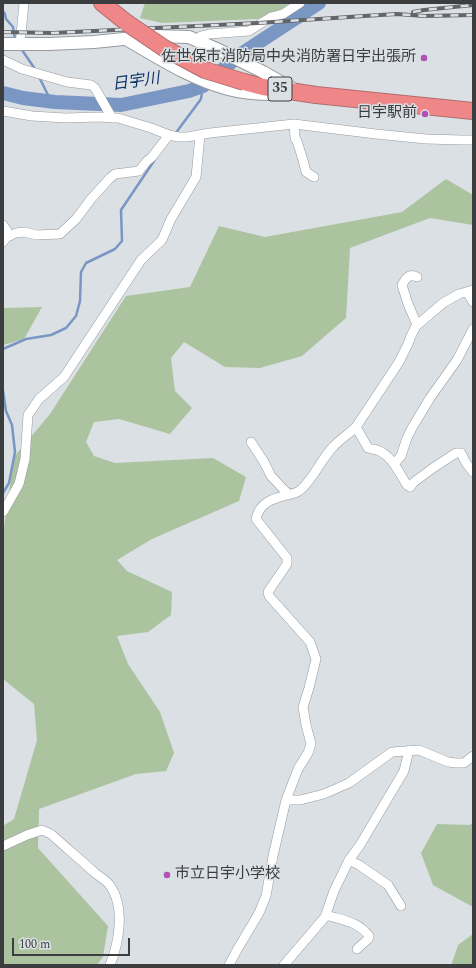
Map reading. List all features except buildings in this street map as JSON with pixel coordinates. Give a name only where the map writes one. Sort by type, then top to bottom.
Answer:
[{"type":"highway","name":"35","points":[[102,3],[127,31],[164,48],[205,70],[244,82],[263,87],[316,95],[473,111]]},
{"type":"street","points":[[24,3],[14,44],[94,42],[127,31],[153,36],[189,37],[263,72],[298,92]]},
{"type":"street","points":[[197,40],[201,36],[209,34],[249,31],[271,17],[283,14],[300,3]]},
{"type":"street","points":[[127,31],[167,62],[190,75],[209,83],[229,89],[256,94],[316,95]]},
{"type":"street","points":[[3,60],[37,74],[67,82],[91,85],[96,88],[111,116]]},
{"type":"street","points":[[3,111],[32,116],[65,118],[111,116],[152,128],[172,136],[187,137],[294,124],[418,138],[473,140]]},
{"type":"street","points":[[294,124],[295,138],[306,172],[314,177]]},
{"type":"street","points":[[3,512],[19,484],[25,459],[28,415],[39,399],[64,377],[141,260],[162,240],[171,220],[196,177],[200,135]]},
{"type":"street","points":[[3,225],[6,239],[16,233],[24,232],[37,235],[60,234],[76,219],[91,199],[110,178],[115,174],[139,171],[172,136]]},
{"type":"street","points":[[417,325],[402,285],[409,276],[414,275],[418,277]]},
{"type":"street","points":[[229,965],[259,913],[266,896],[273,856],[286,800],[298,769],[308,753],[311,744],[303,707],[316,659],[310,642],[269,596],[268,592],[287,564],[287,558],[256,519],[258,512],[271,499],[298,492],[307,484],[333,447],[352,432],[399,362],[417,325],[444,303],[459,294],[470,291],[473,302]]},
{"type":"street","points":[[394,464],[401,456],[412,428],[430,398],[457,360],[473,330]]},
{"type":"street","points":[[356,427],[368,448],[376,449],[384,453],[394,464],[406,485],[410,487],[414,482],[456,453],[461,453],[473,472]]},
{"type":"street","points":[[251,442],[271,476],[288,494]]},
{"type":"street","points":[[284,965],[325,917],[334,891],[349,860],[360,845],[404,771],[409,750]]},
{"type":"street","points":[[286,800],[300,800],[324,794],[349,783],[392,752],[419,750],[448,762],[456,763],[464,763],[473,756]]},
{"type":"street","points":[[3,846],[42,830],[51,834],[111,886],[118,901],[119,928],[114,955],[110,965]]},
{"type":"street","points":[[349,860],[388,885],[401,906]]},
{"type":"street","points":[[326,915],[347,920],[366,932],[369,936],[368,939],[357,949]]},
{"type":"green space","points":[[145,3],[290,3],[282,9],[257,19],[162,23],[140,18]]},
{"type":"green space","points":[[446,179],[473,195],[473,225],[430,218],[350,248],[346,318],[302,356],[260,368],[225,367],[184,342],[171,358],[175,391],[192,408],[170,434],[119,419],[94,422],[86,442],[94,456],[115,463],[213,458],[246,477],[239,501],[152,539],[117,560],[127,571],[172,592],[171,615],[148,632],[117,636],[128,664],[160,712],[174,753],[166,771],[136,774],[39,809],[38,848],[108,926],[103,957],[97,965],[3,965],[3,826],[14,819],[37,740],[34,704],[3,679],[3,535],[14,457],[50,414],[126,296],[190,287],[219,226],[265,237],[402,212]]},
{"type":"green space","points":[[42,307],[24,339],[3,345],[3,308]]},
{"type":"green space","points":[[473,822],[473,907],[433,885],[421,853],[437,824],[470,825]]},
{"type":"green space","points":[[473,934],[473,965],[453,965],[452,963],[458,945]]},
{"type":"waterway","name":"日宇川","points":[[3,93],[23,98],[55,102],[121,105],[189,91],[203,86],[241,54],[319,3]]},
{"type":"waterway","points":[[3,11],[6,19],[13,27],[15,39]]},
{"type":"waterway","points":[[20,47],[35,69]]},
{"type":"waterway","points":[[39,77],[51,101]]},
{"type":"waterway","points":[[175,134],[201,99],[203,86]]},
{"type":"waterway","points":[[3,349],[26,339],[51,335],[66,328],[76,316],[80,301],[81,272],[86,263],[115,249],[122,241],[121,210],[156,158]]},
{"type":"waterway","points":[[3,391],[6,411],[12,425],[15,452],[9,483],[3,493]]},
{"type":"railway","points":[[413,12],[473,5]]},
{"type":"railway","points":[[3,32],[53,33],[258,23],[397,14],[424,16],[473,15]]},
{"type":"place","name":"佐世保市消防局中央消防署日宇出張所","points":[[424,58]]},
{"type":"place","name":"日宇駅前","points":[[425,114]]},
{"type":"place","name":"市立日宇小学校","points":[[167,875]]}]
